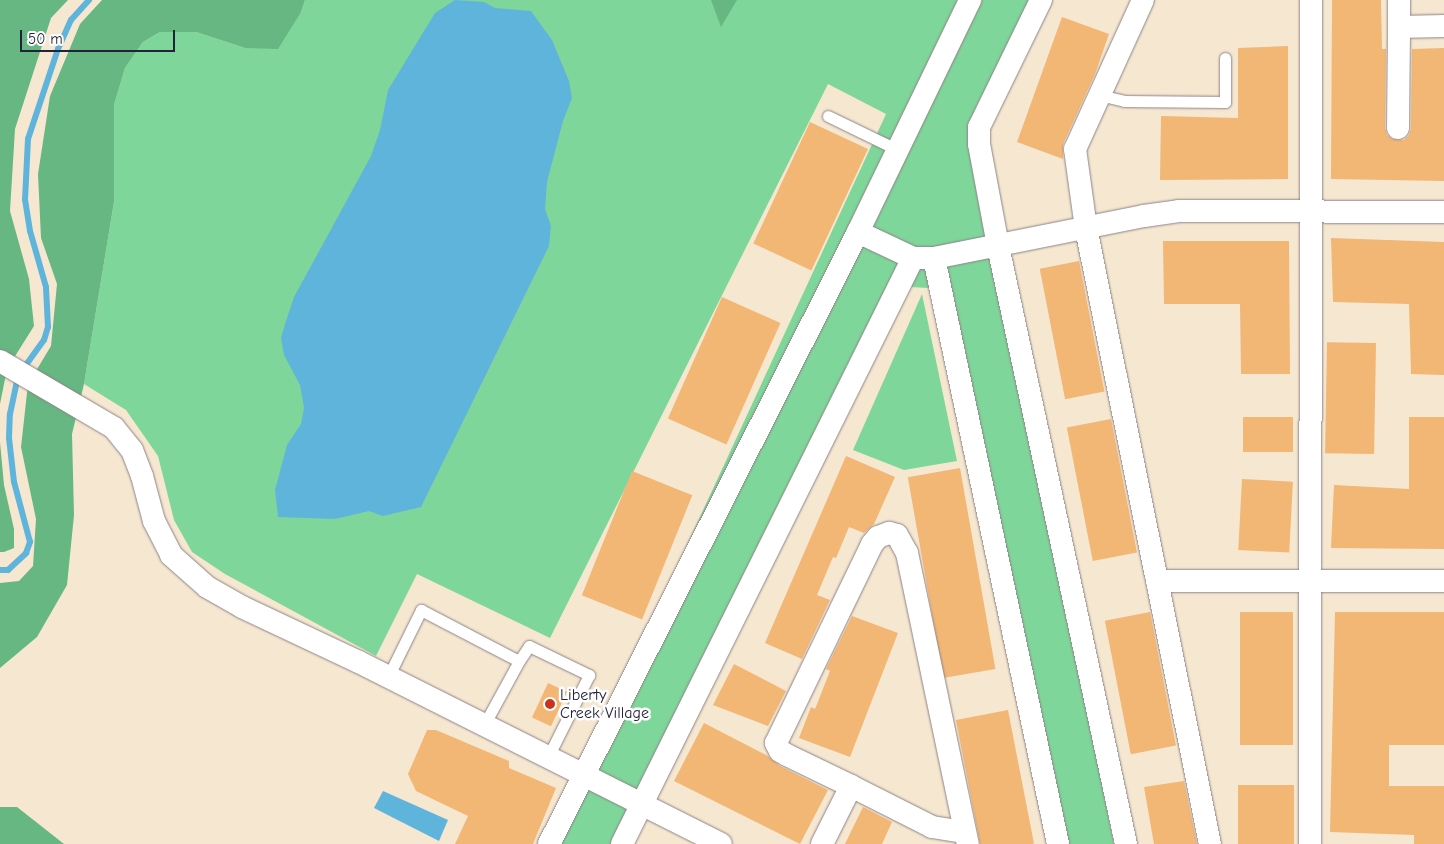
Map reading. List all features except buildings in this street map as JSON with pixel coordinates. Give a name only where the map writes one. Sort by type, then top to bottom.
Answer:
[{"type":"street","points":[[549,844],[858,232],[970,0]]},
{"type":"street","points":[[1041,0],[979,127],[979,144],[998,246],[1126,844]]},
{"type":"street","points":[[1143,0],[1074,149],[1086,228],[1210,844]]},
{"type":"street","points":[[1310,844],[1311,0]]},
{"type":"street","points":[[1398,128],[1399,0]]},
{"type":"street","points":[[1399,27],[1444,26]]},
{"type":"street","points":[[858,232],[924,258],[998,246],[1180,211],[1444,212]]},
{"type":"street","points":[[622,844],[924,258]]},
{"type":"street","points":[[924,258],[1058,844]]},
{"type":"street","points":[[4,363],[114,428],[132,450],[142,476],[154,521],[171,555],[207,587],[242,607],[388,677],[721,844]]},
{"type":"street","points":[[888,533],[897,535],[907,553],[966,838],[932,827],[851,786],[780,751],[776,743],[872,544],[878,537],[888,533]]},
{"type":"street","points":[[1157,581],[1444,581]]},
{"type":"street","points":[[822,844],[851,786]]},
{"type":"lane","points":[[1099,95],[1124,101],[1226,102],[1225,58]]},
{"type":"lane","points":[[828,116],[898,150]]},
{"type":"lane","points":[[388,677],[421,610],[519,661]]},
{"type":"lane","points":[[484,725],[529,646],[589,675],[548,757]]},
{"type":"green space","points":[[0,0],[68,0],[51,18],[15,129],[10,211],[29,279],[34,326],[7,369],[0,404]]},
{"type":"green space","points":[[102,0],[305,0],[301,12],[278,49],[245,48],[196,32],[160,32],[143,42],[125,68],[114,105],[114,202],[84,384],[72,434],[74,515],[67,585],[37,637],[0,668],[0,583],[19,581],[33,566],[36,519],[21,447],[28,384],[51,346],[57,284],[41,238],[38,174],[50,96],[80,24]]},
{"type":"green space","points":[[305,0],[1045,0],[972,128],[1114,844],[1064,844],[946,289],[892,286],[616,844],[549,844],[886,114],[828,84],[550,638],[417,574],[376,656],[225,574],[192,552],[174,520],[158,456],[126,410],[84,384],[114,202],[114,105],[125,68],[143,42],[160,32],[196,32],[245,48],[301,12]]},
{"type":"green space","points":[[711,0],[737,0],[721,27]]},
{"type":"green space","points":[[922,294],[957,461],[904,470],[853,450]]},
{"type":"green space","points":[[0,442],[4,485],[14,529],[14,548],[4,552],[0,552]]},
{"type":"green space","points":[[0,807],[17,807],[64,844],[0,844]]},
{"type":"water","points":[[455,0],[484,2],[495,8],[531,11],[552,40],[569,81],[572,98],[563,121],[547,182],[545,209],[551,226],[549,246],[421,507],[383,516],[369,511],[335,519],[278,517],[275,490],[287,445],[301,424],[304,408],[300,385],[284,355],[281,338],[294,297],[371,156],[380,130],[388,90],[435,13]]},
{"type":"water","points":[[383,791],[448,820],[439,841],[374,808]]},
{"type":"waterway","points":[[0,570],[8,570],[26,553],[30,542],[14,482],[9,438],[10,414],[18,376],[44,340],[48,327],[46,287],[30,231],[25,200],[28,139],[58,49],[71,20],[89,0]]},
{"type":"place","name":"Liberty Creek Village","points":[[550,704]]}]
